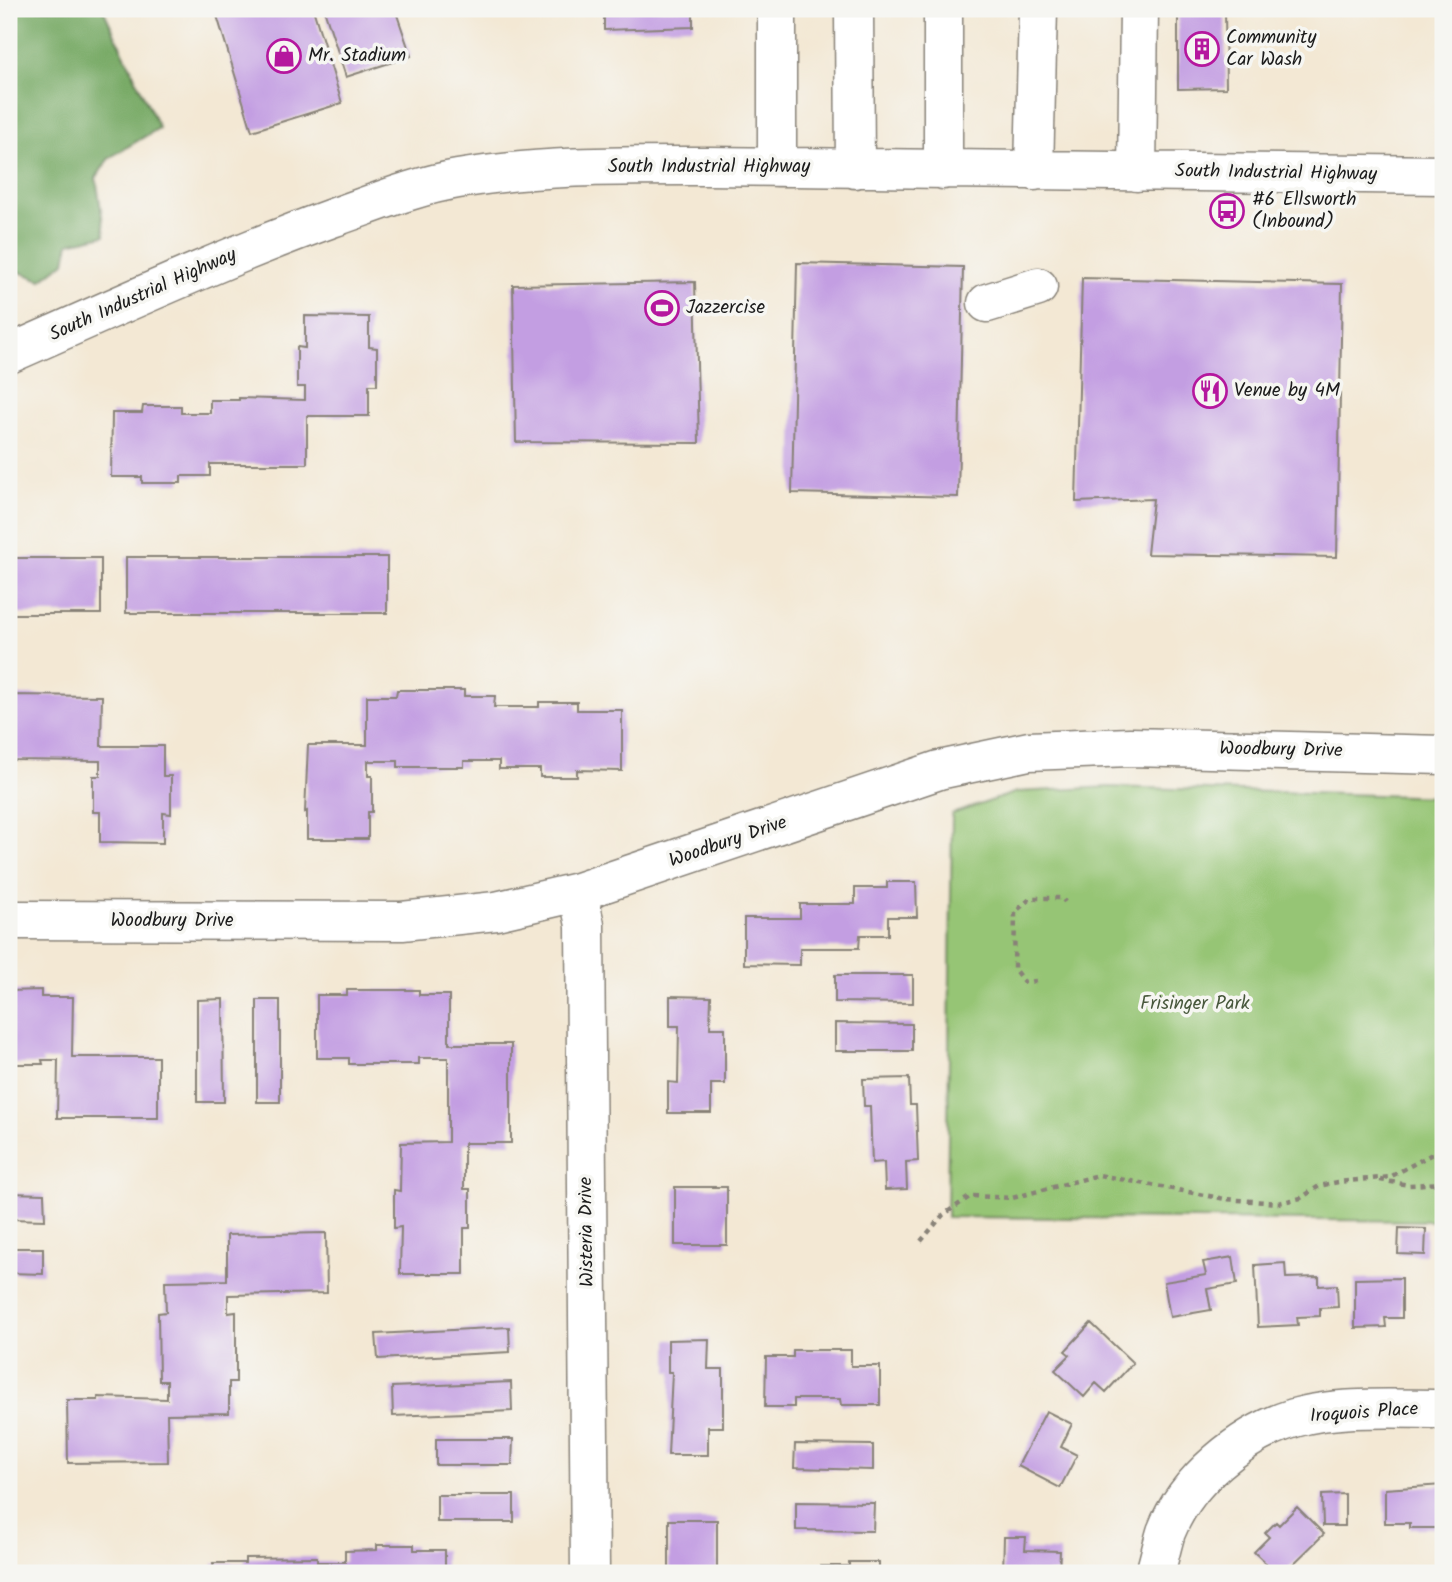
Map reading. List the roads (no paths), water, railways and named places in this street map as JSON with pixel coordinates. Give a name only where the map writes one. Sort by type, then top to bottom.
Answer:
[{"type":"street","points":[[777,9],[777,167]]},
{"type":"street","points":[[854,9],[855,169]]},
{"type":"street","points":[[943,9],[943,170]]},
{"type":"street","points":[[1034,171],[1038,9]]},
{"type":"street","points":[[1137,172],[1139,9]]},
{"type":"street","name":"South Industrial Highway","points":[[9,354],[250,248],[407,192],[456,179],[586,166],[1443,175]]},
{"type":"street","points":[[987,303],[1038,287]]},
{"type":"street","name":"Woodbury Drive","points":[[9,920],[402,921],[496,911],[578,892],[939,770],[1018,753],[1063,748],[1129,747],[1443,755]]},
{"type":"street","name":"Wisteria Drive","points":[[578,892],[585,925],[590,1573]]},
{"type":"street","name":"Iroquois Place","points":[[1155,1573],[1167,1530],[1197,1480],[1246,1442],[1294,1418],[1344,1412],[1443,1409]]},
{"type":"place","name":"Community Car Wash","points":[[1202,49]]},
{"type":"place","name":"Mr. Stadium","points":[[284,56]]},
{"type":"place","name":"#6 Ellsworth (Inbound)","points":[[1227,211]]},
{"type":"place","name":"Jazzercise","points":[[662,308]]},
{"type":"place","name":"Venue by 4M","points":[[1210,391]]},
{"type":"park label","name":"Frisinger Park","points":[[1195,1004]]}]
